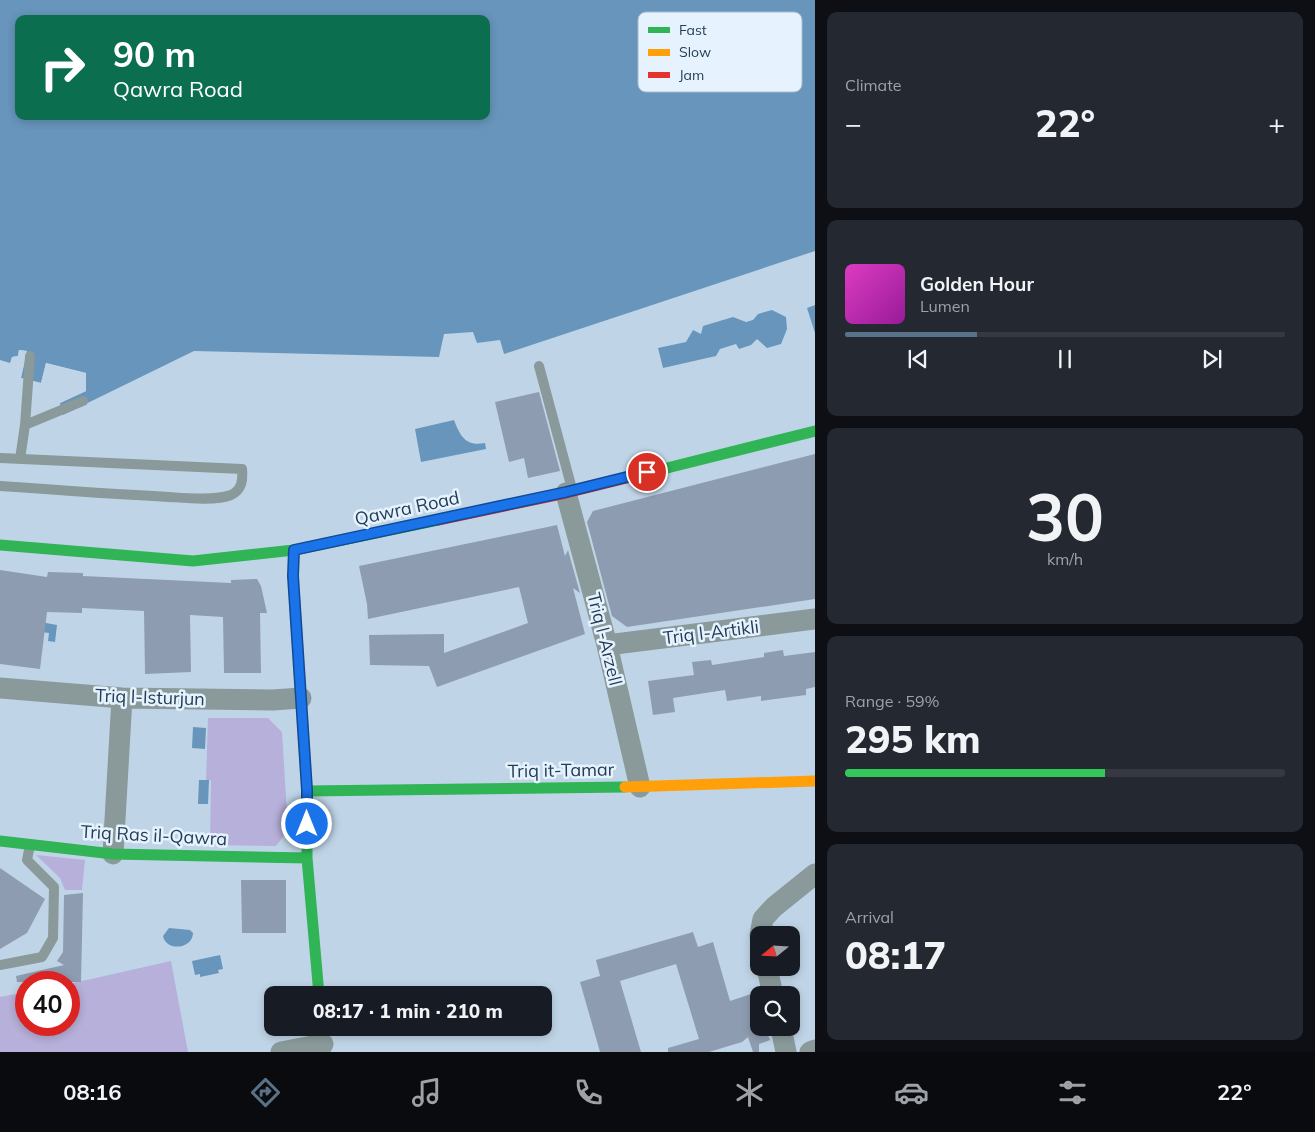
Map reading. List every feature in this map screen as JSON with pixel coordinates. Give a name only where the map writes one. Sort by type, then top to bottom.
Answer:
[{"type":"street","name":"Qawra Road","points":[[0,544],[193,561],[294,550],[569,491],[815,431]]},
{"type":"street","name":"Triq l-Arzell","points":[[569,491],[640,787]]},
{"type":"street","points":[[294,550],[293,576],[307,790],[307,858],[318,986]]},
{"type":"street","name":"Triq l-Artikli","points":[[607,645],[815,619]]},
{"type":"street","name":"Triq l-Isturjun","points":[[0,688],[122,698],[273,700],[301,698]]},
{"type":"street","points":[[113,854],[122,698]]},
{"type":"street","name":"Triq it-Tamar","points":[[307,790],[640,787],[815,781]]},
{"type":"street","name":"Triq Ras il-Qawra","points":[[0,841],[113,854],[307,858]]},
{"type":"street","points":[[762,926],[763,919],[774,907],[815,874]]},
{"type":"street","points":[[782,1036],[786,1052]]},
{"type":"street","points":[[281,1052],[323,1041]]},
{"type":"street","points":[[810,1052],[815,1050]]},
{"type":"lane","points":[[20,459],[25,425],[30,356]]},
{"type":"lane","points":[[539,366],[569,491]]},
{"type":"lane","points":[[25,425],[83,401]]},
{"type":"lane","points":[[0,458],[242,469],[243,479],[238,490],[230,495],[204,498],[109,494],[0,486]]},
{"type":"lane","points":[[0,965],[42,957],[53,938],[54,887],[27,860],[31,844]]},
{"type":"shaded area","points":[[208,718],[268,718],[282,732],[288,830],[276,846],[210,845],[211,780],[206,781]]},
{"type":"shaded area","points":[[36,855],[85,860],[82,890],[65,890],[60,878]]},
{"type":"shaded area","points":[[171,961],[188,1052],[0,1052],[0,997],[15,994],[15,1036],[80,1036],[80,982]]},
{"type":"water","points":[[0,0],[815,0],[815,251],[504,354],[500,340],[477,343],[473,332],[444,334],[439,357],[194,351],[63,415],[60,403],[86,391],[86,373],[46,363],[41,383],[21,378],[27,351],[19,350],[18,356],[12,357],[10,363],[0,360]]},
{"type":"water","points":[[815,305],[815,333],[807,308]]},
{"type":"water","points":[[772,310],[786,317],[787,329],[781,344],[767,348],[757,339],[751,345],[739,349],[736,344],[720,349],[716,356],[663,368],[658,348],[686,342],[693,330],[701,334],[703,326],[733,317],[746,322],[753,320],[758,314]]},
{"type":"water","points":[[454,420],[461,435],[468,442],[485,443],[486,449],[421,462],[415,429]]},
{"type":"water","points":[[35,621],[57,625],[55,642],[48,641],[49,633],[33,631]]},
{"type":"water","points":[[193,727],[206,728],[205,749],[192,748]]},
{"type":"water","points":[[199,780],[209,780],[208,804],[198,804]]},
{"type":"water","points":[[169,928],[190,930],[193,933],[192,938],[189,942],[179,947],[169,945],[163,936]]},
{"type":"water","points":[[220,955],[223,969],[218,970],[219,973],[200,977],[200,974],[195,975],[192,961]]},
{"type":"pier","points":[[19,350],[27,351],[21,378],[41,383],[46,363],[86,373],[86,391],[60,403],[58,401],[83,390],[83,375],[48,366],[43,385],[20,381],[18,378],[24,353],[21,353],[19,358],[14,359],[10,366],[12,357],[18,356]]},
{"type":"building","points":[[539,392],[560,471],[528,478],[524,458],[509,462],[495,402]]},
{"type":"building","points":[[815,454],[815,599],[627,627],[612,616],[587,522],[593,511]]},
{"type":"building","points":[[557,525],[565,556],[568,550],[580,593],[573,588],[585,634],[437,687],[429,666],[370,665],[369,635],[444,634],[444,653],[528,623],[519,587],[368,619],[367,604],[359,566]]},
{"type":"building","points":[[0,570],[47,577],[48,572],[83,573],[83,576],[231,583],[231,580],[257,579],[261,586],[267,613],[260,613],[261,673],[224,673],[223,617],[190,615],[191,672],[145,674],[144,611],[82,608],[82,613],[47,612],[40,669],[0,664]]},
{"type":"building","points":[[783,650],[784,656],[815,652],[815,687],[806,689],[806,695],[761,701],[761,696],[727,701],[725,690],[673,698],[675,712],[653,715],[648,681],[694,675],[692,662],[711,660],[712,665],[764,657],[764,653]]},
{"type":"building","points":[[0,868],[45,899],[27,933],[0,949]]},
{"type":"building","points":[[241,880],[286,880],[286,933],[242,933]]},
{"type":"building","points":[[83,893],[81,982],[80,971],[38,971],[64,965],[57,961],[63,952],[64,895]]},
{"type":"building","points":[[693,932],[698,947],[713,942],[730,1001],[750,994],[750,1036],[768,1036],[770,1040],[759,1044],[759,1052],[753,1052],[748,1037],[742,1042],[709,1052],[668,1052],[668,1048],[699,1039],[676,964],[620,981],[641,1052],[600,1052],[580,982],[600,976],[596,960]]},
{"type":"traffic: fast","points":[[643,474],[815,431]]},
{"type":"traffic: fast","points":[[0,545],[193,561],[294,550],[438,520]]},
{"type":"traffic: fast","points":[[307,791],[625,787]]},
{"type":"traffic: fast","points":[[307,831],[307,858],[318,986]]},
{"type":"traffic: fast","points":[[0,841],[113,854],[307,858]]},
{"type":"traffic: slow","points":[[294,550],[293,575],[307,791],[307,831]]},
{"type":"traffic: slow","points":[[625,787],[815,781]]},
{"type":"traffic: jam","points":[[438,520],[566,493],[643,474]]},
{"type":"route","points":[[307,824],[307,790],[293,576],[294,550],[566,492],[647,472]]}]
